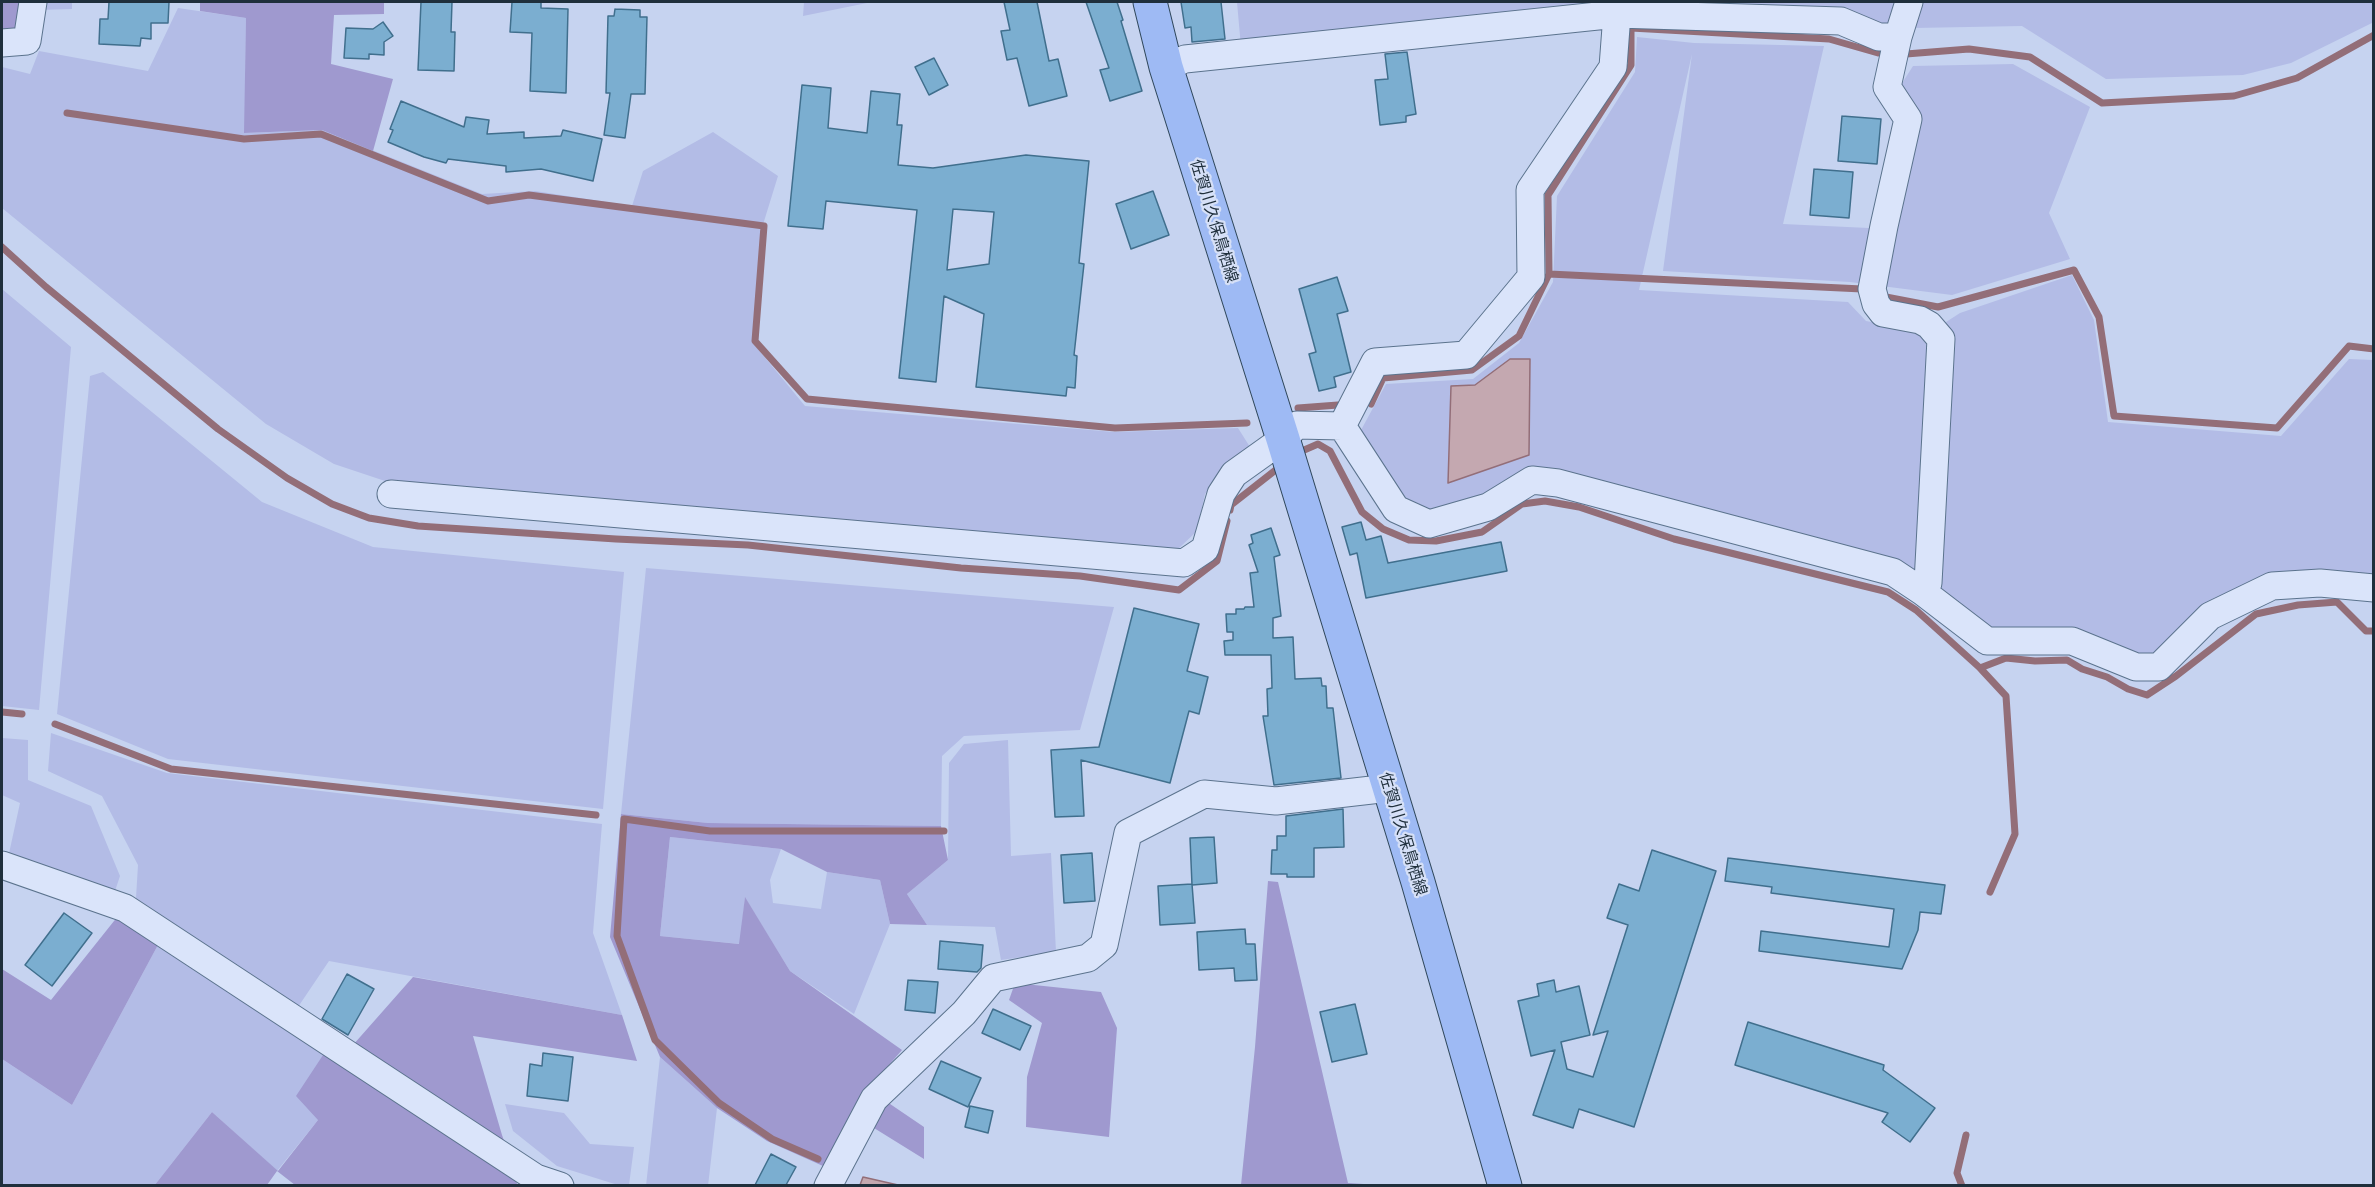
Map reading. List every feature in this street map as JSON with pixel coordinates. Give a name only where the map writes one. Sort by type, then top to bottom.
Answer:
[{"type":"main road","name":"佐賀川久保鳥栖線","points":[[1150,2],[1166,67],[1283,439],[1389,788],[1505,1185]]},
{"type":"street","points":[[2,43],[27,41],[33,2]]},
{"type":"street","points":[[1909,2],[1898,37],[1887,87],[1908,119],[1872,289],[1876,304],[1883,313],[1920,320],[1929,325],[1941,339],[1928,583],[1923,592]]},
{"type":"street","points":[[1166,67],[1185,59],[1617,14],[1841,21],[1879,36],[1898,37]]},
{"type":"street","points":[[1342,426],[1375,362],[1466,355],[1531,277],[1530,190],[1613,67],[1617,14]]},
{"type":"street","points":[[391,494],[1184,563],[1205,549],[1221,494],[1234,474],[1283,439],[1297,425],[1342,426]]},
{"type":"street","points":[[1342,426],[1396,509],[1428,524],[1488,507],[1532,480],[1558,483],[1893,572],[1987,641],[2072,641],[2136,667],[2160,667],[2210,616],[2272,586],[2320,583],[2373,588]]},
{"type":"street","points":[[828,1185],[874,1099],[964,1013],[993,978],[1088,958],[1104,945],[1128,833],[1204,794],[1276,801],[1389,788]]},
{"type":"street","points":[[2,865],[125,908],[536,1178],[560,1185]]},
{"type":"shaded area","points":[[2,2],[26,2],[22,34],[2,29]]},
{"type":"shaded area","points":[[40,2],[72,2],[72,9],[38,10]]},
{"type":"shaded area","points":[[200,2],[384,2],[384,14],[334,15],[331,64],[393,79],[373,151],[322,130],[244,133],[246,18],[200,11]]},
{"type":"shaded area","points":[[804,2],[872,2],[803,16]]},
{"type":"shaded area","points":[[1237,2],[1607,2],[1241,47]]},
{"type":"shaded area","points":[[1641,2],[2373,2],[2374,22],[2291,63],[2243,75],[2106,79],[2022,26],[1914,28]]},
{"type":"shaded area","points":[[178,8],[246,18],[245,133],[322,130],[482,194],[535,191],[632,206],[643,171],[713,132],[778,176],[761,231],[753,343],[805,406],[1114,432],[1238,428],[1250,447],[1205,494],[1197,531],[1177,550],[412,490],[334,464],[266,424],[2,208],[2,67],[30,74],[39,51],[148,71]]},
{"type":"shaded area","points":[[1637,37],[1694,43],[1824,46],[1783,224],[1890,229],[1899,88],[1913,66],[2013,64],[2090,107],[2049,213],[2070,259],[1952,295],[1850,282],[1663,271],[1692,54],[1639,290],[1848,302],[1866,321],[1929,333],[1960,313],[2072,275],[2094,320],[2108,422],[2281,436],[2349,359],[2373,360],[2373,578],[2322,570],[2263,579],[2159,652],[2136,655],[1985,630],[1944,595],[1549,473],[1429,511],[1399,498],[1360,432],[1386,384],[1473,379],[1519,343],[1553,282],[1557,196],[1635,72]]},
{"type":"shaded area","points":[[2,289],[71,347],[39,710],[2,706]]},
{"type":"shaded area","points":[[1510,359],[1530,359],[1529,455],[1448,483],[1451,386],[1475,385]]},
{"type":"shaded area","points":[[103,372],[262,502],[373,547],[624,572],[603,809],[168,759],[57,714],[90,376]]},
{"type":"shaded area","points":[[646,568],[1114,607],[1080,730],[964,736],[942,756],[941,826],[708,823],[621,814]]},
{"type":"shaded area","points":[[51,733],[167,773],[602,824],[593,933],[622,1015],[329,961],[298,1007],[136,898],[138,865],[102,796],[48,771]]},
{"type":"shaded area","points":[[2,738],[28,740],[28,780],[91,806],[120,876],[114,894],[8,858],[20,803],[2,795]]},
{"type":"shaded area","points":[[1008,740],[1011,856],[1051,853],[1056,952],[1001,960],[995,927],[927,925],[907,894],[948,860],[949,763],[964,744]]},
{"type":"shaded area","points":[[621,814],[708,823],[941,826],[948,860],[907,894],[927,925],[890,924],[880,880],[827,872],[781,849],[670,837],[660,936],[739,944],[745,897],[790,971],[902,1050],[868,1089],[924,1127],[924,1159],[853,1115],[823,1166],[767,1141],[717,1108],[660,1057],[610,937]]},
{"type":"shaded area","points":[[670,837],[781,849],[770,880],[773,903],[821,909],[827,872],[880,880],[890,924],[854,1014],[790,971],[745,898],[740,944],[660,936]]},
{"type":"shaded area","points":[[1268,881],[1278,882],[1348,1183],[1379,1185],[1241,1185]]},
{"type":"shaded area","points":[[118,916],[159,943],[72,1105],[2,1059],[2,969],[51,1000]]},
{"type":"shaded area","points":[[159,943],[327,1049],[318,1120],[277,1171],[212,1112],[154,1186],[2,1185],[2,1059],[72,1105]]},
{"type":"shaded area","points":[[413,977],[622,1015],[637,1061],[473,1036],[517,1185],[295,1185],[277,1171],[267,1185],[154,1186],[212,1112],[278,1171],[318,1120],[296,1096],[327,1049],[353,1045]]},
{"type":"shaded area","points":[[1015,983],[1101,992],[1117,1028],[1109,1137],[1026,1127],[1027,1077],[1042,1023],[1009,1000]]},
{"type":"shaded area","points":[[660,1057],[717,1108],[708,1186],[646,1186]]},
{"type":"shaded area","points":[[505,1104],[564,1113],[590,1144],[634,1147],[629,1185],[618,1185],[557,1166],[513,1131]]},
{"type":"shaded area","points":[[863,1177],[898,1185],[860,1185]]},
{"type":"building","points":[[109,2],[169,2],[168,23],[151,23],[151,39],[141,38],[140,46],[99,44],[100,19],[108,19]]},
{"type":"building","points":[[421,2],[452,2],[451,32],[455,32],[454,71],[418,70]]},
{"type":"building","points":[[512,2],[541,2],[541,8],[568,9],[566,93],[530,91],[532,33],[510,32]]},
{"type":"building","points":[[1004,2],[1037,2],[1049,61],[1058,59],[1067,96],[1029,106],[1017,58],[1007,60],[1001,31],[1010,30]]},
{"type":"building","points":[[1086,2],[1117,2],[1142,91],[1110,101],[1100,70],[1109,68]]},
{"type":"building","points":[[1181,2],[1221,2],[1225,39],[1192,42],[1191,27],[1185,28]]},
{"type":"building","points":[[615,9],[640,10],[640,17],[647,17],[645,94],[631,94],[625,138],[604,135],[610,93],[606,93],[608,16],[614,16]]},
{"type":"building","points":[[383,22],[393,36],[384,42],[384,55],[369,54],[369,59],[344,58],[346,28],[373,29]]},
{"type":"building","points":[[1407,52],[1416,114],[1406,116],[1406,122],[1380,125],[1375,80],[1388,79],[1385,54]]},
{"type":"building","points":[[934,58],[948,85],[929,95],[915,67]]},
{"type":"building","points":[[802,85],[831,88],[828,128],[867,133],[871,91],[900,94],[897,125],[902,125],[898,165],[933,168],[1026,155],[1089,161],[1079,263],[1084,264],[1074,355],[1077,356],[1075,388],[1067,387],[1066,396],[976,387],[984,314],[944,296],[936,382],[899,378],[917,210],[826,201],[823,229],[788,226]],"holes":[[[953,209],[994,212],[989,264],[947,270]]]},
{"type":"building","points":[[401,101],[464,127],[466,117],[489,120],[487,134],[524,132],[524,138],[561,136],[563,130],[602,139],[593,181],[541,169],[506,172],[506,166],[448,159],[446,163],[424,157],[388,142],[393,130],[390,129]]},
{"type":"building","points":[[1842,116],[1881,119],[1877,164],[1838,161]]},
{"type":"building","points":[[1814,169],[1853,172],[1849,218],[1810,215]]},
{"type":"building","points":[[1153,191],[1169,235],[1131,249],[1116,204]]},
{"type":"building","points":[[1337,277],[1348,311],[1337,314],[1351,372],[1334,377],[1336,387],[1319,391],[1309,354],[1316,352],[1299,289]]},
{"type":"building","points":[[1361,522],[1366,540],[1381,536],[1388,563],[1501,542],[1507,571],[1366,598],[1357,553],[1350,555],[1342,527]]},
{"type":"building","points":[[1271,528],[1280,555],[1274,557],[1281,616],[1273,618],[1273,638],[1293,637],[1295,679],[1321,678],[1322,686],[1326,686],[1327,708],[1333,708],[1341,778],[1274,785],[1263,716],[1268,716],[1267,689],[1272,688],[1271,655],[1225,655],[1224,641],[1233,640],[1233,632],[1227,632],[1226,614],[1236,614],[1236,609],[1254,607],[1250,573],[1258,572],[1249,545],[1253,543],[1251,535]]},
{"type":"building","points":[[1134,608],[1199,624],[1187,671],[1208,677],[1199,714],[1189,711],[1170,783],[1081,760],[1084,816],[1055,817],[1051,750],[1099,747]]},
{"type":"building","points":[[1343,809],[1344,847],[1314,848],[1314,877],[1287,877],[1287,874],[1271,874],[1272,850],[1277,850],[1277,836],[1286,836],[1286,816]]},
{"type":"building","points":[[1214,837],[1217,883],[1192,885],[1190,838]]},
{"type":"building","points":[[1652,850],[1716,871],[1634,1127],[1579,1109],[1573,1128],[1533,1115],[1555,1050],[1531,1056],[1518,1001],[1539,996],[1537,984],[1554,980],[1556,992],[1579,986],[1590,1035],[1561,1042],[1567,1069],[1593,1077],[1608,1031],[1593,1035],[1628,925],[1607,918],[1619,884],[1639,891]]},
{"type":"building","points":[[1092,853],[1095,901],[1064,903],[1061,855]]},
{"type":"building","points":[[1728,858],[1945,885],[1941,914],[1920,912],[1918,930],[1902,969],[1759,951],[1761,931],[1889,947],[1894,909],[1771,893],[1772,887],[1725,881]]},
{"type":"building","points":[[1192,884],[1195,923],[1160,925],[1158,886]]},
{"type":"building","points":[[64,913],[92,933],[52,986],[25,965]]},
{"type":"building","points":[[1245,929],[1246,944],[1255,944],[1257,980],[1235,981],[1234,968],[1199,970],[1197,932]]},
{"type":"building","points":[[940,941],[983,945],[981,968],[977,972],[938,969]]},
{"type":"building","points":[[347,974],[374,989],[348,1035],[322,1019]]},
{"type":"building","points":[[908,980],[938,982],[935,1013],[905,1010]]},
{"type":"building","points":[[1355,1004],[1367,1054],[1332,1062],[1320,1012]]},
{"type":"building","points":[[993,1009],[1031,1026],[1020,1050],[982,1033]]},
{"type":"building","points":[[1748,1022],[1884,1065],[1883,1070],[1935,1108],[1910,1142],[1882,1122],[1888,1113],[1735,1065]]},
{"type":"building","points":[[543,1053],[573,1057],[568,1101],[527,1096],[530,1064],[542,1066]]},
{"type":"building","points":[[941,1061],[981,1078],[968,1107],[929,1089]]},
{"type":"building","points":[[970,1106],[993,1111],[988,1133],[965,1127]]},
{"type":"building","points":[[771,1154],[796,1167],[786,1185],[755,1185]]},
{"type":"waterway","points":[[1549,274],[1548,195],[1631,65],[1631,28],[1829,39],[1878,53]]},
{"type":"waterway","points":[[1906,54],[1969,49],[2030,57],[2102,103],[2234,96],[2297,78],[2374,35]]},
{"type":"waterway","points":[[67,113],[244,139],[321,134],[488,201],[529,195],[764,226],[755,341],[807,399],[1115,428],[1247,423]]},
{"type":"waterway","points":[[2,247],[46,287],[218,429],[287,478],[332,504],[369,518],[418,526],[748,545],[961,568],[1080,576],[1179,590],[1217,561],[1227,521]]},
{"type":"waterway","points":[[1886,297],[1938,307],[2074,270],[2099,317],[2114,416],[2277,428],[2349,346],[2374,349]]},
{"type":"waterway","points":[[1371,404],[1383,378],[1472,370],[1519,336],[1549,274],[1862,289]]},
{"type":"waterway","points":[[1298,408],[1338,405]]},
{"type":"waterway","points":[[1295,454],[1318,444],[1330,451],[1362,512],[1383,529],[1409,540],[1436,541],[1482,532],[1522,504],[1545,501],[1579,507],[1674,539],[1888,592],[1916,610],[1980,668],[2006,696],[2015,834],[1990,892]]},
{"type":"waterway","points":[[1230,510],[1231,505],[1282,465]]},
{"type":"waterway","points":[[1980,668],[2006,658],[2035,661],[2067,660],[2082,669],[2107,677],[2128,689],[2147,695],[2176,676],[2256,614],[2298,605],[2337,602],[2366,631],[2374,631]]},
{"type":"waterway","points":[[2,712],[22,714]]},
{"type":"waterway","points":[[55,724],[171,769],[596,815]]},
{"type":"waterway","points":[[818,1159],[772,1139],[719,1103],[655,1040],[617,936],[624,819],[710,831],[944,831]]},
{"type":"waterway","points":[[1962,1186],[1957,1173],[1966,1135]]}]
